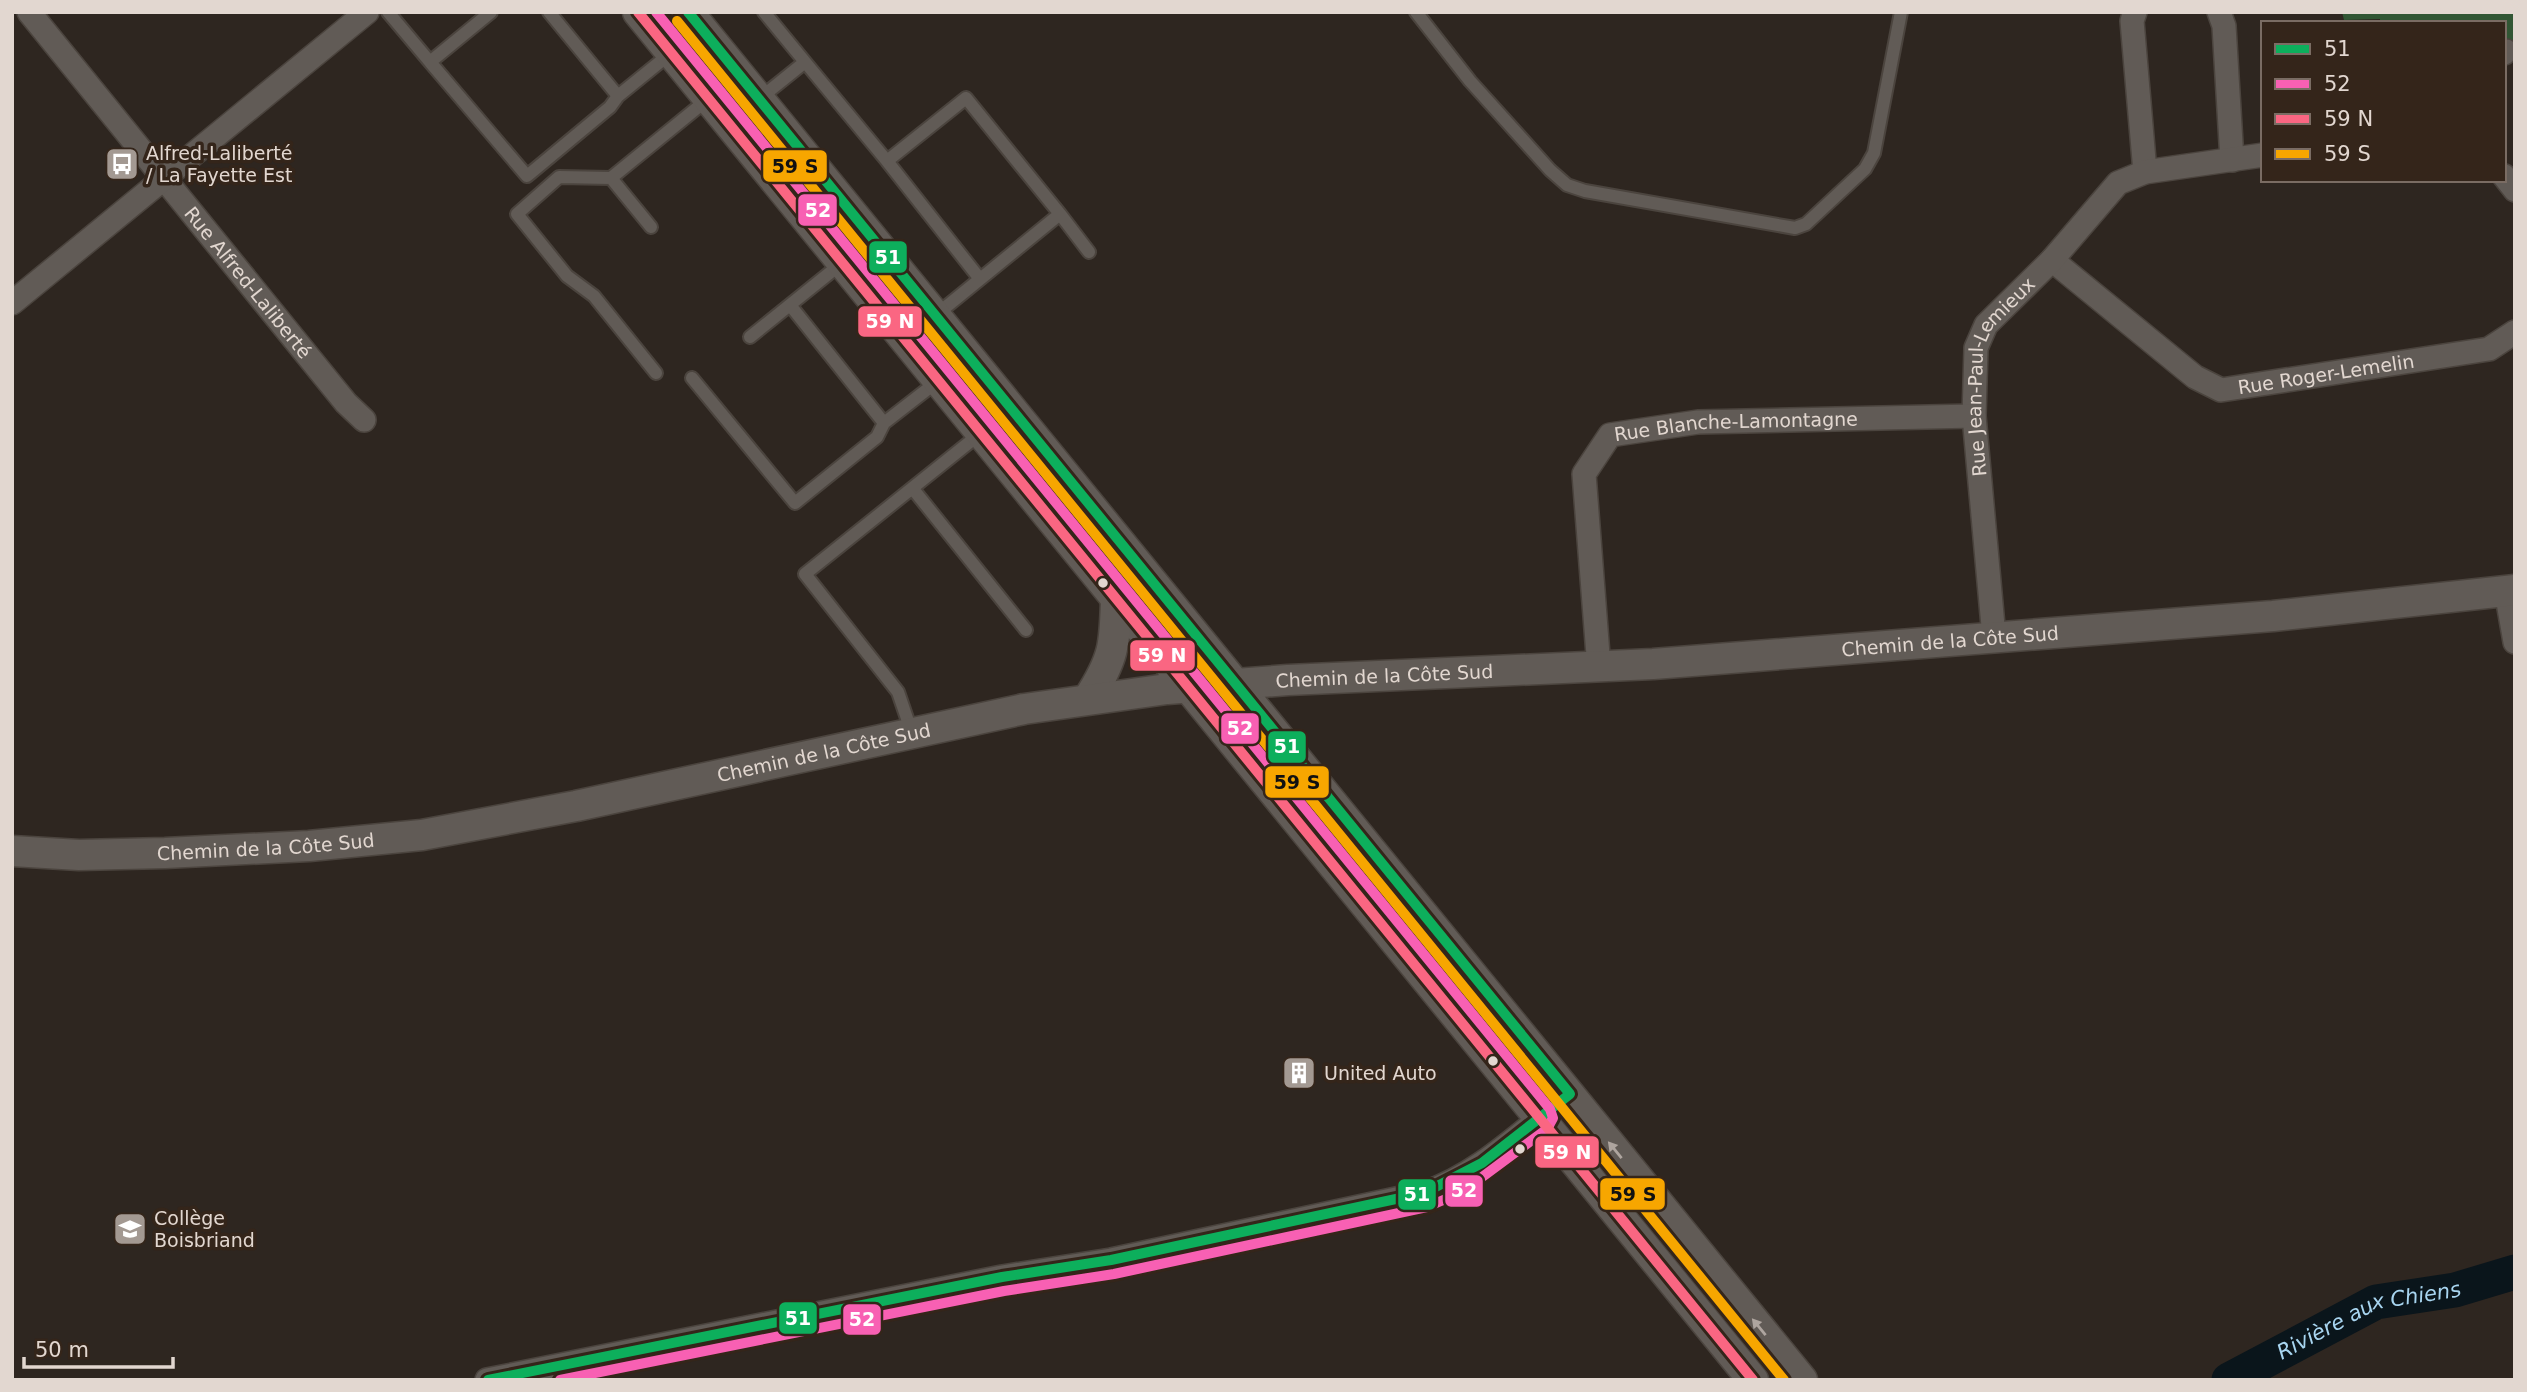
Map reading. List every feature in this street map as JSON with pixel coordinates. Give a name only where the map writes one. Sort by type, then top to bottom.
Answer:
[{"type":"street","name":"Rue Alfred-Laliberté","points":[[29,12],[346,403],[364,420]]},
{"type":"street","points":[[638,12],[1191,687],[1753,1380]]},
{"type":"street","points":[[688,12],[1802,1380]]},
{"type":"street","points":[[2135,12],[2132,21],[2145,172]]},
{"type":"street","points":[[2219,12],[2224,26],[2232,160]]},
{"type":"street","points":[[12,303],[362,14]]},
{"type":"street","name":"Rue Jean-Paul-Lemieux","points":[[1994,637],[1974,416],[1976,348],[1986,325],[2052,260],[2118,183],[2145,172],[2261,155]]},
{"type":"street","name":"Rue Roger-Lemelin","points":[[2052,260],[2195,377],[2221,390],[2489,349],[2515,332]]},
{"type":"street","name":"Rue Blanche-Lamontagne","points":[[1599,668],[1584,474],[1610,435],[1698,422],[1974,416]]},
{"type":"street","points":[[2510,591],[2515,642]]},
{"type":"street","name":"Chemin de la Côte Sud","points":[[12,851],[102,855],[193,852],[309,846],[422,835],[1088,699],[1191,687],[1599,668],[2326,611],[2510,591]]},
{"type":"street","points":[[1088,699],[1109,664],[1114,644],[1116,598]]},
{"type":"street","points":[[487,1380],[1002,1278],[1111,1261],[1424,1193],[1465,1173],[1570,1094]]},
{"type":"lane","points":[[388,12],[527,176],[671,53]]},
{"type":"lane","points":[[430,62],[491,12]]},
{"type":"lane","points":[[549,12],[618,96]]},
{"type":"lane","points":[[764,12],[980,279]]},
{"type":"lane","points":[[1416,12],[1471,81],[1567,185],[1585,191],[1795,228],[1806,224],[1870,162],[1901,12]]},
{"type":"lane","points":[[758,99],[805,62]]},
{"type":"lane","points":[[887,161],[966,98],[1089,252]]},
{"type":"lane","points":[[656,373],[594,296],[567,276],[517,214],[559,177],[611,178],[708,99]]},
{"type":"lane","points":[[611,178],[651,227]]},
{"type":"lane","points":[[935,315],[1060,214]]},
{"type":"lane","points":[[750,337],[842,263]]},
{"type":"lane","points":[[790,305],[884,423]]},
{"type":"lane","points":[[692,378],[795,503],[877,437],[884,423],[938,381]]},
{"type":"lane","points":[[912,734],[898,692],[805,574],[981,433]]},
{"type":"lane","points":[[913,488],[1026,630]]},
{"type":"green space","points":[[2342,12],[2515,12],[2515,49],[2506,55],[2506,21],[2344,20]]},
{"type":"waterway","name":"Rivière aux Chiens","points":[[2229,1380],[2376,1302],[2455,1290],[2515,1272]]},
{"type":"transit line","points":[[638,12],[1753,1380]]},
{"type":"transit line","name":"52","points":[[560,1380],[1004,1291],[1114,1274],[1427,1207],[1462,1192],[1547,1129],[1553,1118],[1550,1109],[656,12]]},
{"type":"transit line","name":"51","points":[[488,1380],[1002,1277],[1111,1260],[1424,1193],[1482,1163],[1570,1094],[688,12]]},
{"type":"transit line","points":[[677,21],[1784,1380]]},
{"type":"place","name":"Alfred-Laliberté / La Fayette Est","points":[[122,164]]},
{"type":"place","name":"United Auto","points":[[1299,1073]]},
{"type":"place","name":"Collège Boisbriand","points":[[130,1229]]}]
